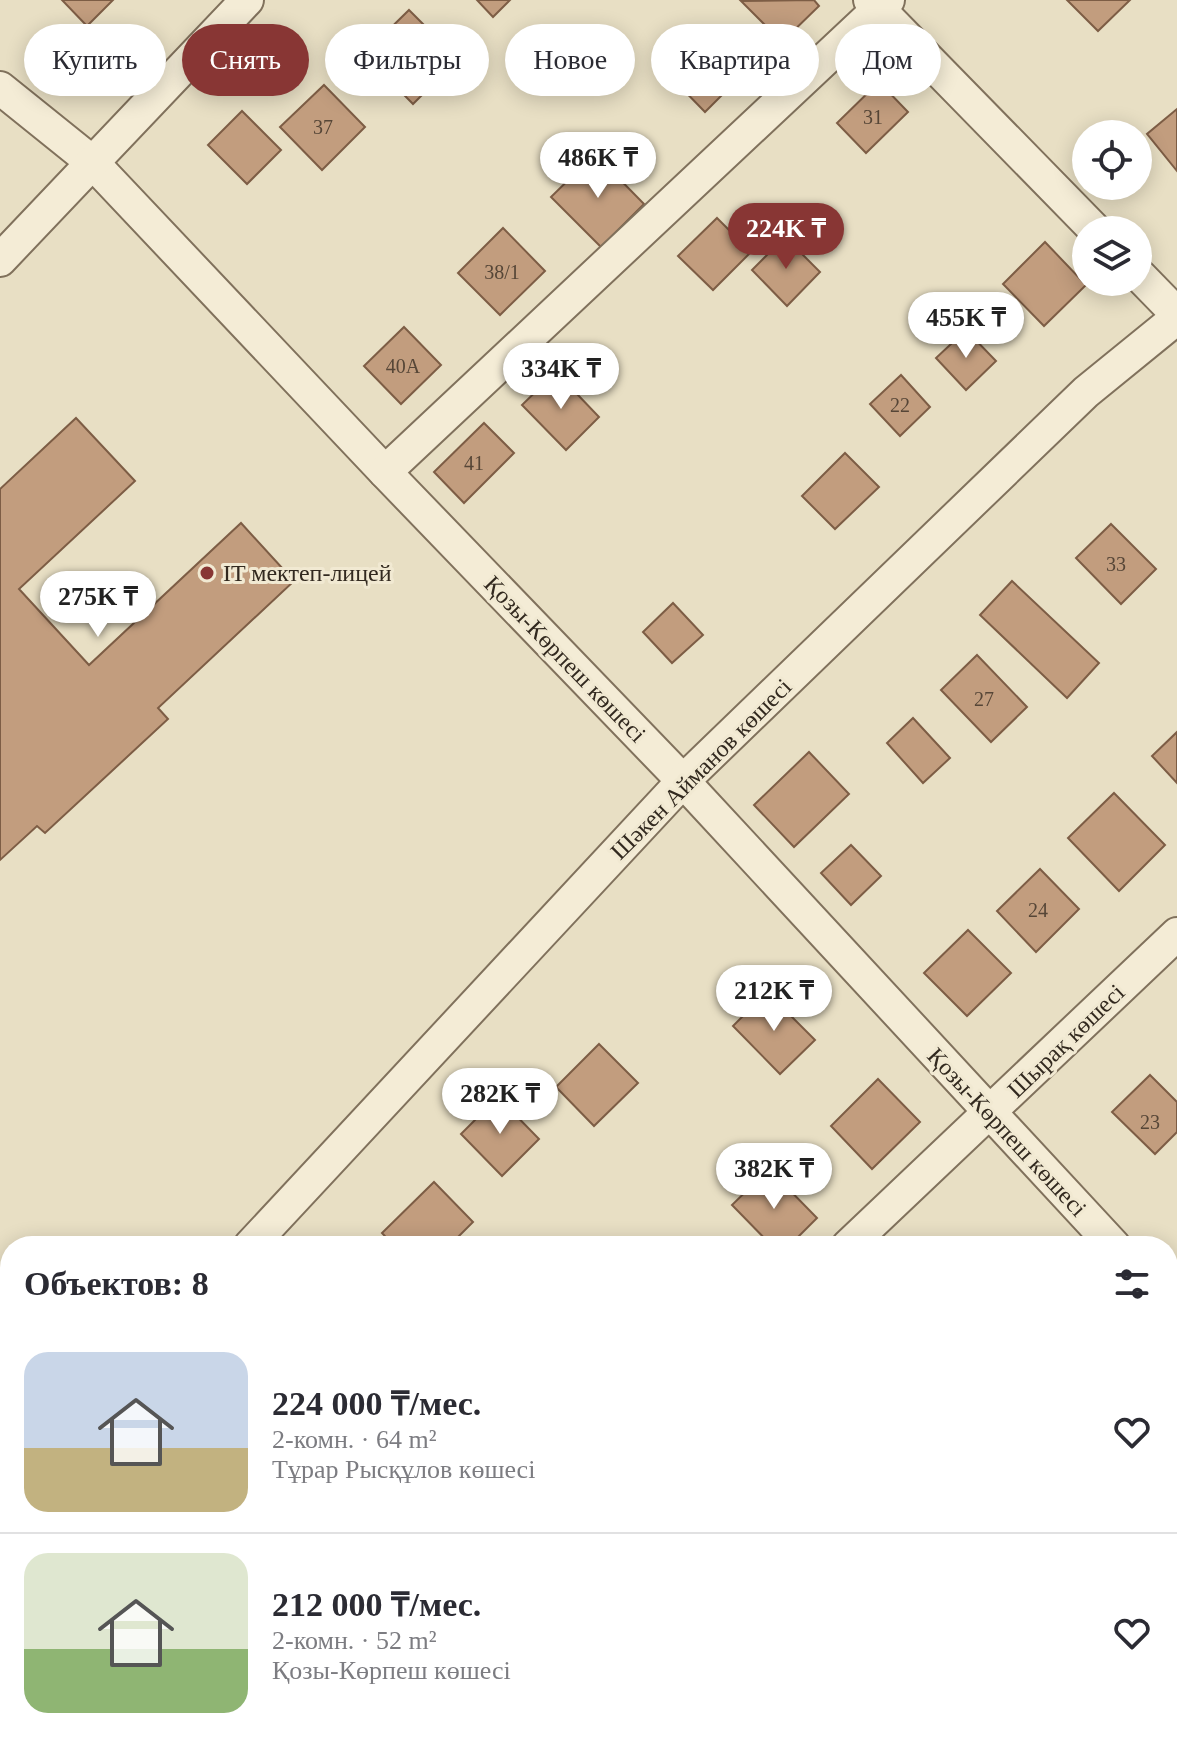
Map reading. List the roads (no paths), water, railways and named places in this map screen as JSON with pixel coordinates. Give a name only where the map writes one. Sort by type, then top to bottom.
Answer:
[{"type":"street","points":[[0,260],[247,0]]},
{"type":"street","points":[[385,472],[879,3],[1082,216]]},
{"type":"street","name":"Қозы-Көрпеш көшесі","points":[[0,88],[92,162],[683,781],[1105,1236]]},
{"type":"street","points":[[1152,289],[1177,316]]},
{"type":"street","name":"Шәкен Айманов көшесі","points":[[259,1236],[683,781],[1086,392],[1177,316]]},
{"type":"street","name":"Шырақ көшесі","points":[[859,1236],[990,1115],[1177,934]]},
{"type":"place","name":"IT мектеп-лицей","points":[[207,573]]}]
